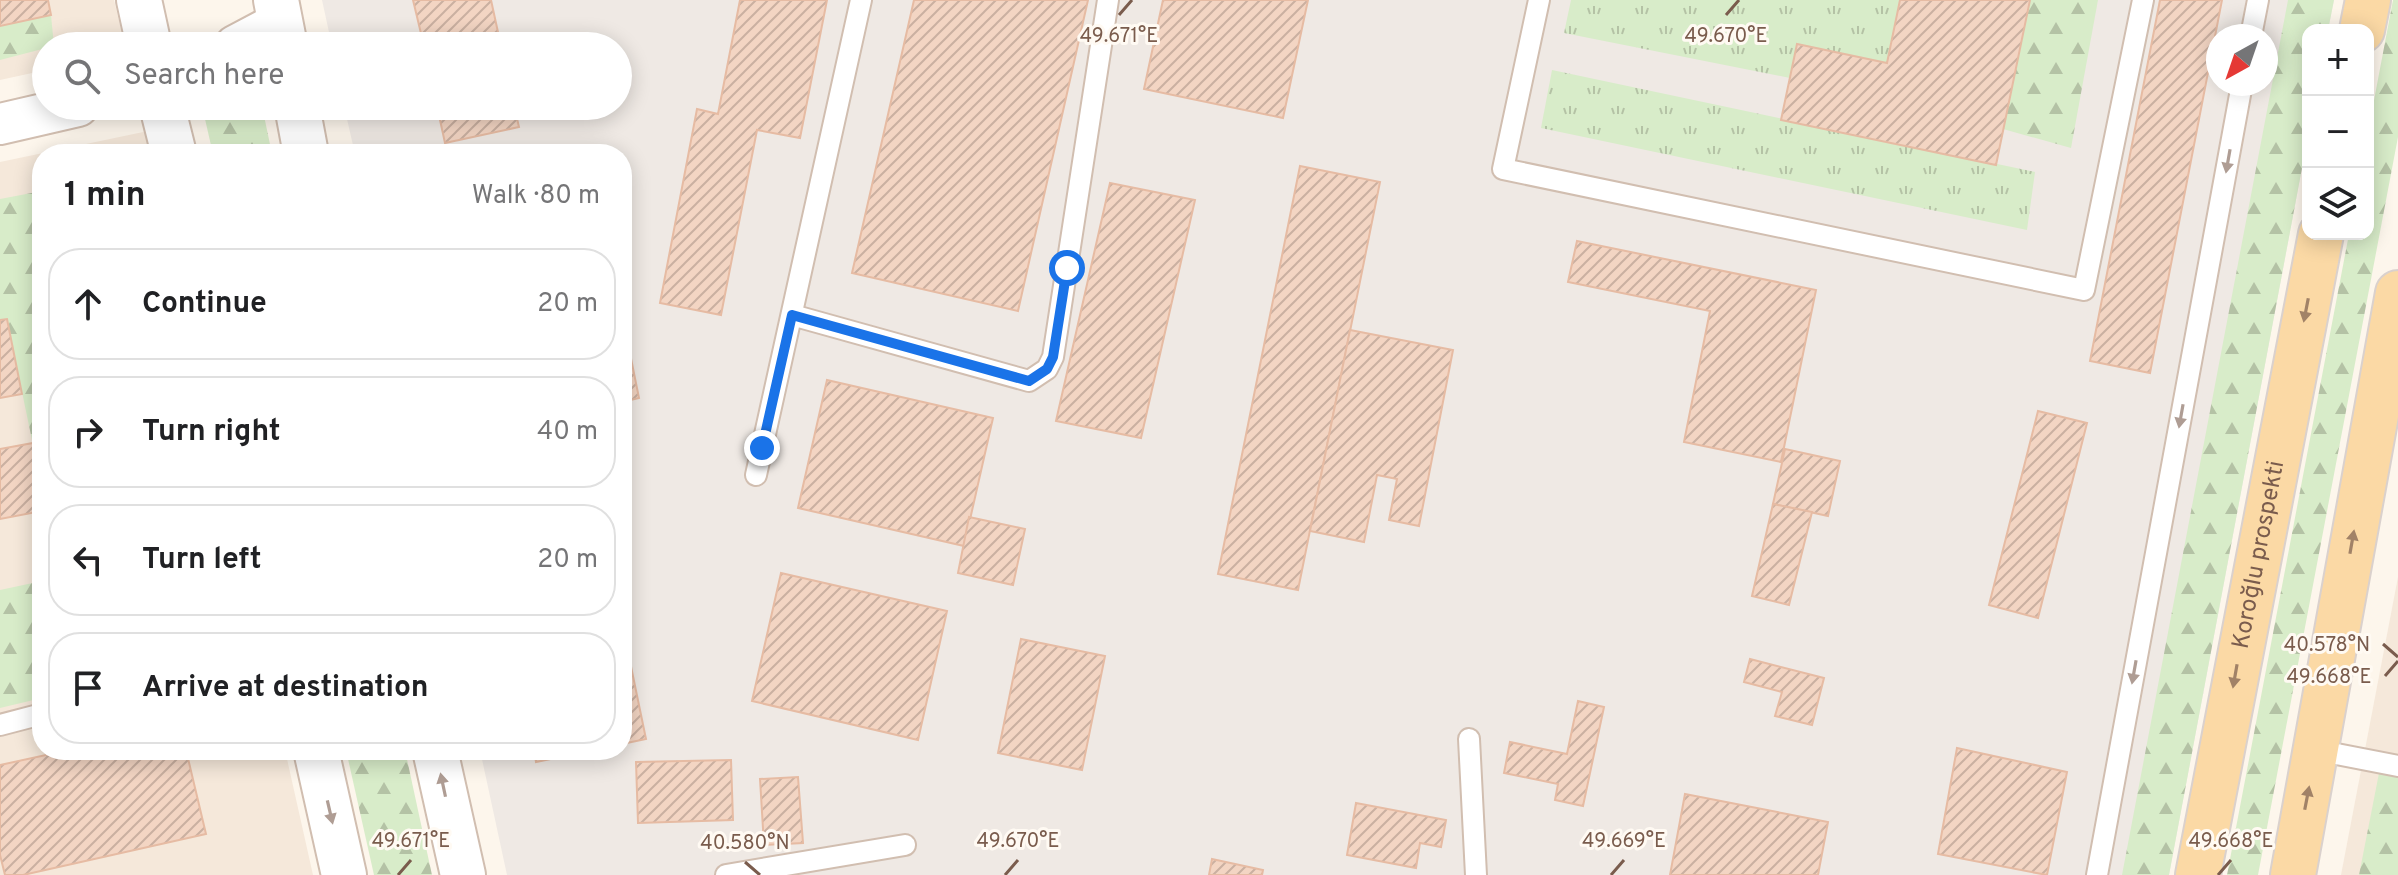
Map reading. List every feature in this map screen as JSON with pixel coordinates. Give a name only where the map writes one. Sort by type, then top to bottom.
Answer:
[{"type":"main road","points":[[2363,24],[2368,0]]},
{"type":"main road","name":"Koroğlu prospekti","points":[[2198,875],[2320,240]]},
{"type":"main road","points":[[2293,875],[2398,293]]},
{"type":"street","points":[[139,0],[146,32]]},
{"type":"street","points":[[0,124],[32,117]]},
{"type":"street","points":[[166,120],[172,144]]},
{"type":"street","points":[[300,120],[304,144]]},
{"type":"street","points":[[318,760],[344,875]]},
{"type":"street","points":[[437,760],[463,875]]},
{"type":"lane","points":[[756,475],[861,0]]},
{"type":"lane","points":[[792,315],[1029,381],[1047,369],[1053,357],[1108,0]]},
{"type":"lane","points":[[1539,0],[1503,169],[2084,290],[2143,0]]},
{"type":"lane","points":[[2253,24],[2258,0]]},
{"type":"lane","points":[[2097,875],[2240,96]]},
{"type":"lane","points":[[0,725],[32,717]]},
{"type":"lane","points":[[1469,739],[1476,875]]},
{"type":"lane","points":[[2316,750],[2398,766]]},
{"type":"lane","points":[[726,875],[905,845]]},
{"type":"shaded area","points":[[0,0],[114,0],[122,32],[32,32],[32,73],[0,80]]},
{"type":"shaded area","points":[[322,0],[2334,0],[2329,24],[2302,24],[2302,168],[2169,875],[507,875],[482,760],[632,760],[632,144],[353,144],[347,120],[632,120],[632,32],[329,32]]},
{"type":"shaded area","points":[[148,131],[151,144],[86,144]]},
{"type":"shaded area","points":[[32,155],[32,760],[287,760],[313,875],[0,875],[0,162]]},
{"type":"shaded area","points":[[2398,577],[2398,875],[2341,875]]},
{"type":"green space","points":[[1571,0],[1900,0],[1887,63],[1790,78],[1564,33]]},
{"type":"green space","points":[[2030,0],[2098,0],[2071,148],[2003,129]]},
{"type":"green space","points":[[2288,0],[2334,0],[2329,24],[2302,24],[2302,168],[2169,875],[2122,875],[2270,96],[2278,96],[2278,53]]},
{"type":"green space","points":[[2393,0],[2398,0],[2398,137],[2258,875],[2227,875],[2348,240],[2374,240],[2374,100]]},
{"type":"green space","points":[[51,15],[53,32],[32,32],[32,52],[0,60],[0,26]]},
{"type":"green space","points":[[1552,70],[2035,172],[2027,230],[1541,128]]},
{"type":"green space","points":[[205,120],[265,120],[270,144],[211,144]]},
{"type":"green space","points":[[32,193],[32,440],[7,320],[0,320],[0,199]]},
{"type":"green space","points":[[32,583],[32,700],[0,708],[0,590]]},
{"type":"green space","points":[[348,760],[407,760],[432,875],[374,875]]},
{"type":"green space","points":[[2380,768],[2398,771],[2398,875],[2359,875]]},
{"type":"building","points":[[0,0],[48,0],[51,15],[0,26]]},
{"type":"building","points":[[413,0],[491,0],[498,32],[421,32]]},
{"type":"building","points":[[740,0],[827,0],[800,138],[757,130],[721,315],[660,303],[697,109],[718,114]]},
{"type":"building","points":[[914,0],[1088,0],[1018,311],[852,273]]},
{"type":"building","points":[[1163,0],[1308,0],[1283,118],[1144,89]]},
{"type":"building","points":[[1900,0],[2030,0],[1996,165],[1781,120],[1797,44],[1887,63]]},
{"type":"building","points":[[2160,0],[2222,0],[2217,24],[2206,24],[2206,83],[2150,373],[2090,361]]},
{"type":"building","points":[[440,120],[517,120],[519,127],[445,143]]},
{"type":"building","points":[[1300,166],[1380,182],[1298,590],[1218,574]]},
{"type":"building","points":[[1110,183],[1195,200],[1141,438],[1056,421]]},
{"type":"building","points":[[1577,241],[1816,290],[1781,462],[1684,442],[1710,311],[1568,282]]},
{"type":"building","points":[[7,319],[22,394],[0,398],[0,320]]},
{"type":"building","points":[[1350,330],[1453,350],[1419,526],[1389,520],[1397,479],[1377,475],[1364,542],[1310,531]]},
{"type":"building","points":[[632,363],[639,398],[632,400]]},
{"type":"building","points":[[827,380],[993,418],[964,546],[798,508]]},
{"type":"building","points":[[2038,411],[2087,423],[2038,618],[1989,605]]},
{"type":"building","points":[[32,443],[32,513],[0,519],[0,449]]},
{"type":"building","points":[[1785,449],[1840,461],[1828,516],[1773,504]]},
{"type":"building","points":[[1773,504],[1812,512],[1789,605],[1752,596]]},
{"type":"building","points":[[969,517],[1025,529],[1013,585],[958,573]]},
{"type":"building","points":[[781,573],[947,611],[918,740],[752,701]]},
{"type":"building","points":[[1021,639],[1105,656],[1082,770],[998,753]]},
{"type":"building","points":[[1750,659],[1824,678],[1812,725],[1775,716],[1782,692],[1744,682]]},
{"type":"building","points":[[632,671],[646,739],[632,742]]},
{"type":"building","points":[[1578,701],[1604,707],[1583,806],[1555,800],[1558,784],[1504,773],[1510,742],[1567,754]]},
{"type":"building","points":[[1957,748],[2067,772],[2047,875],[1938,854]]},
{"type":"building","points":[[32,758],[188,760],[206,834],[23,875],[5,875],[0,855],[0,765]]},
{"type":"building","points":[[731,760],[733,820],[638,823],[636,762]]},
{"type":"building","points":[[798,777],[803,843],[764,845],[760,779]]},
{"type":"building","points":[[1685,794],[1828,822],[1818,875],[1670,875]]},
{"type":"building","points":[[1356,803],[1446,820],[1441,847],[1420,843],[1416,868],[1347,855]]},
{"type":"building","points":[[1212,859],[1263,870],[1262,875],[1209,875]]},
{"type":"route","points":[[762,448],[792,315],[1029,381],[1047,369],[1053,357],[1067,268]]}]
